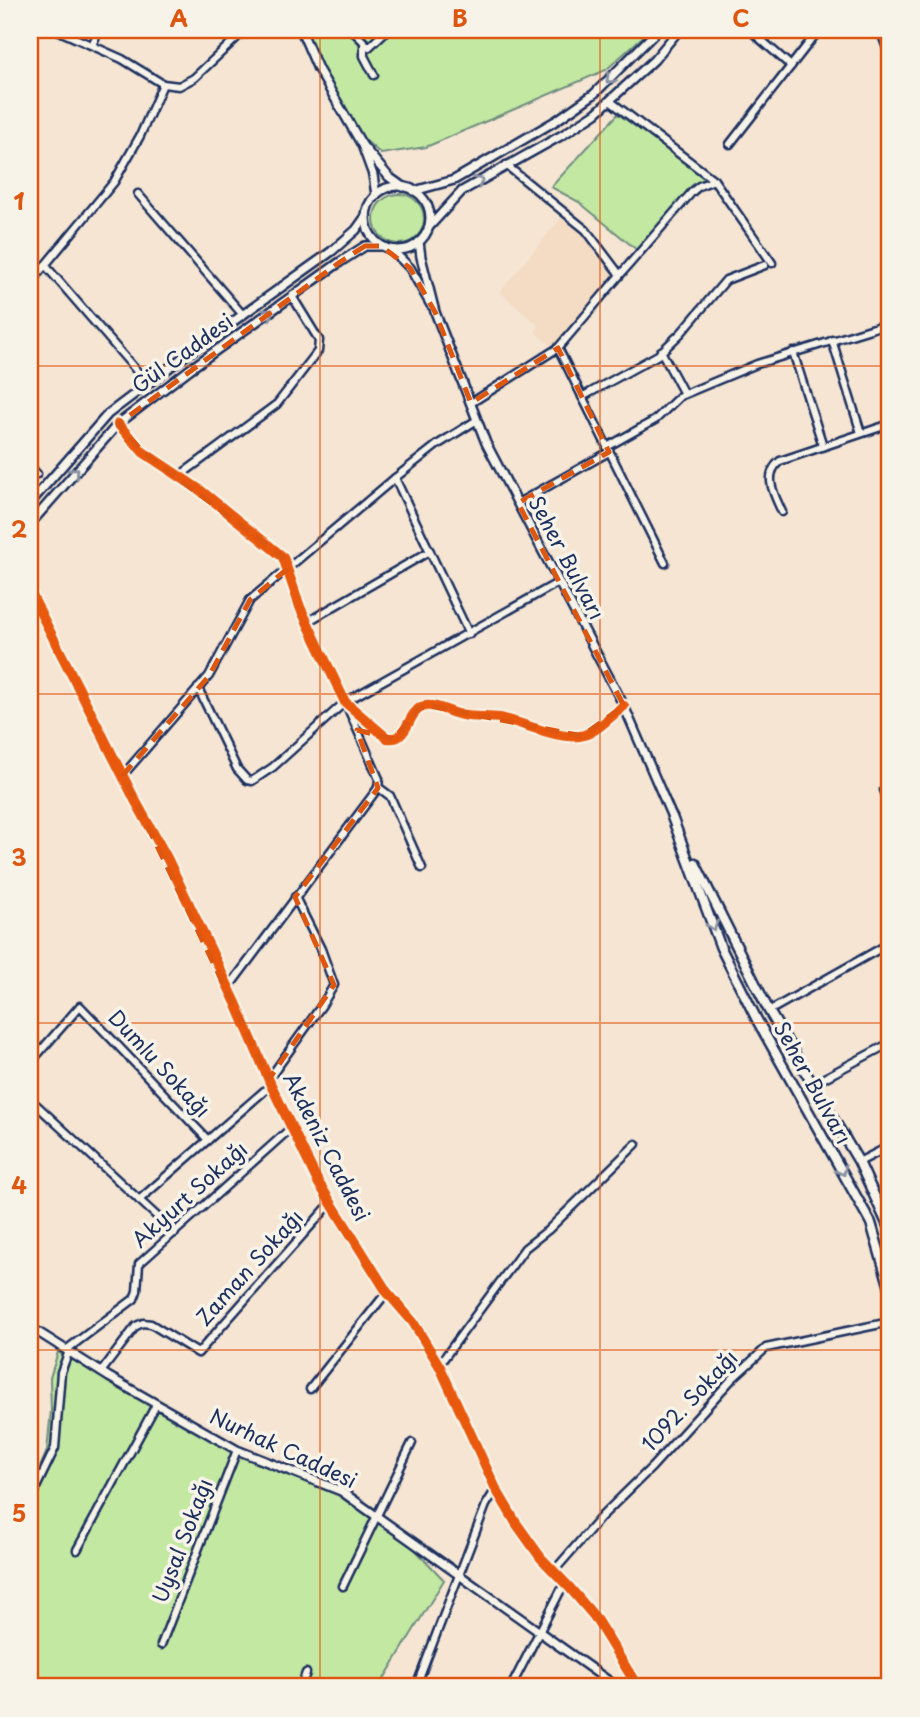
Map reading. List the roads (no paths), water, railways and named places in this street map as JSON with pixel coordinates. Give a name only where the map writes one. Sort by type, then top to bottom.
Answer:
[{"type":"main road","name":"Seher Bulvarı","points":[[672,817],[732,940],[769,1010],[859,1162],[890,1230]]},
{"type":"main road","name":"Seher Bulvarı","points":[[672,817],[721,948],[757,1020],[871,1223],[890,1288]]},
{"type":"street","points":[[57,30],[122,59],[163,84],[171,86],[187,83],[245,30]]},
{"type":"street","points":[[92,45],[99,30]]},
{"type":"street","points":[[301,30],[318,69],[362,145],[373,175],[376,195]]},
{"type":"street","points":[[352,30],[364,45],[364,56],[374,75]]},
{"type":"street","points":[[364,45],[370,46],[387,30]]},
{"type":"street","points":[[414,191],[454,180],[557,120],[594,94],[658,30]]},
{"type":"street","points":[[404,187],[386,189],[376,195],[369,204],[366,216],[370,233],[381,246],[392,250],[410,248],[419,242],[462,191],[564,134],[610,101],[654,60],[679,30]]},
{"type":"street","points":[[750,30],[791,66]]},
{"type":"street","points":[[730,144],[819,30]]},
{"type":"street","points":[[883,30],[890,56]]},
{"type":"street","points":[[30,291],[37,275],[114,182],[140,136],[163,84]]},
{"type":"street","points":[[582,397],[661,351],[681,332],[726,279],[768,264],[714,180],[610,101]]},
{"type":"street","points":[[362,145],[389,177],[414,191],[426,204],[430,215],[429,227]]},
{"type":"street","points":[[506,165],[586,230],[620,275]]},
{"type":"street","points":[[471,403],[558,348],[692,192],[714,180]]},
{"type":"street","points":[[138,194],[243,315]]},
{"type":"street","name":"Gül Caddesi","points":[[30,503],[108,414],[332,251],[356,230],[366,216]]},
{"type":"street","name":"Seher Bulvarı","points":[[419,242],[435,312],[486,443],[624,706],[672,817]]},
{"type":"street","name":"Gül Caddesi","points":[[30,524],[118,424],[190,369],[365,246],[381,246]]},
{"type":"street","name":"Seher Bulvarı","points":[[392,250],[410,268],[435,312]]},
{"type":"street","points":[[45,265],[148,384]]},
{"type":"street","points":[[178,477],[277,404],[318,351],[318,340],[292,296]]},
{"type":"street","points":[[518,503],[654,420],[670,403],[684,394],[757,364],[890,323]]},
{"type":"street","points":[[832,340],[861,433]]},
{"type":"street","points":[[558,348],[665,563]]},
{"type":"street","points":[[661,351],[684,394]]},
{"type":"street","points":[[793,352],[823,446]]},
{"type":"street","points":[[122,775],[209,676],[250,600],[395,478],[437,445],[477,420]]},
{"type":"street","points":[[118,424],[143,452],[200,490],[283,557],[307,622],[379,779],[378,787],[229,987]]},
{"type":"street","points":[[782,512],[771,487],[772,469],[779,461],[890,424]]},
{"type":"street","points":[[30,466],[37,474]]},
{"type":"street","points":[[395,478],[469,634]]},
{"type":"street","points":[[307,622],[430,551]]},
{"type":"street","points":[[198,688],[232,762],[244,777],[252,781],[273,767],[345,702],[559,582]]},
{"type":"street","name":"Akdeniz Caddesi","points":[[30,592],[167,858],[229,987],[291,1128],[331,1203],[387,1293],[413,1322],[439,1365],[496,1489],[516,1523],[541,1558],[594,1616],[638,1687]]},
{"type":"street","points":[[345,702],[390,739],[402,734],[414,712],[424,706],[470,717],[503,719],[574,737],[589,733],[624,706]]},
{"type":"street","points":[[378,787],[390,796],[422,868]]},
{"type":"street","points":[[884,790],[890,804]]},
{"type":"street","name":"Dumlu Sokağı","points":[[139,1199],[270,1082],[334,985],[321,949],[295,897]]},
{"type":"street","points":[[769,1010],[890,943]]},
{"type":"street","name":"Dumlu Sokağı","points":[[30,1063],[80,1006],[208,1140]]},
{"type":"street","points":[[813,1084],[890,1044]]},
{"type":"street","points":[[30,1099],[175,1233]]},
{"type":"street","name":"Akyurt Sokağı","points":[[67,1351],[134,1299],[139,1264],[291,1128]]},
{"type":"street","points":[[439,1365],[525,1248],[548,1230],[636,1144]]},
{"type":"street","points":[[859,1162],[890,1146]]},
{"type":"street","name":"Zaman Sokağı","points":[[101,1372],[136,1326],[143,1322],[151,1324],[198,1353],[331,1203]]},
{"type":"street","points":[[310,1389],[387,1293]]},
{"type":"street","name":"1092. Sokağı","points":[[554,1571],[601,1517],[652,1467],[732,1379],[766,1348],[890,1322]]},
{"type":"street","name":"Nurhak Caddesi","points":[[30,1327],[156,1405],[237,1450],[341,1491],[617,1687]]},
{"type":"street","points":[[30,1500],[55,1448],[61,1372],[67,1351]]},
{"type":"street","points":[[77,1550],[156,1405]]},
{"type":"street","points":[[343,1586],[412,1443]]},
{"type":"street","name":"Uysal Sokağı","points":[[161,1645],[237,1450]]},
{"type":"street","points":[[416,1687],[486,1505],[496,1489]]},
{"type":"street","points":[[511,1687],[565,1582]]},
{"type":"street","points":[[301,1687],[306,1673]]},
{"type":"street","points":[[30,1682],[32,1687]]}]
